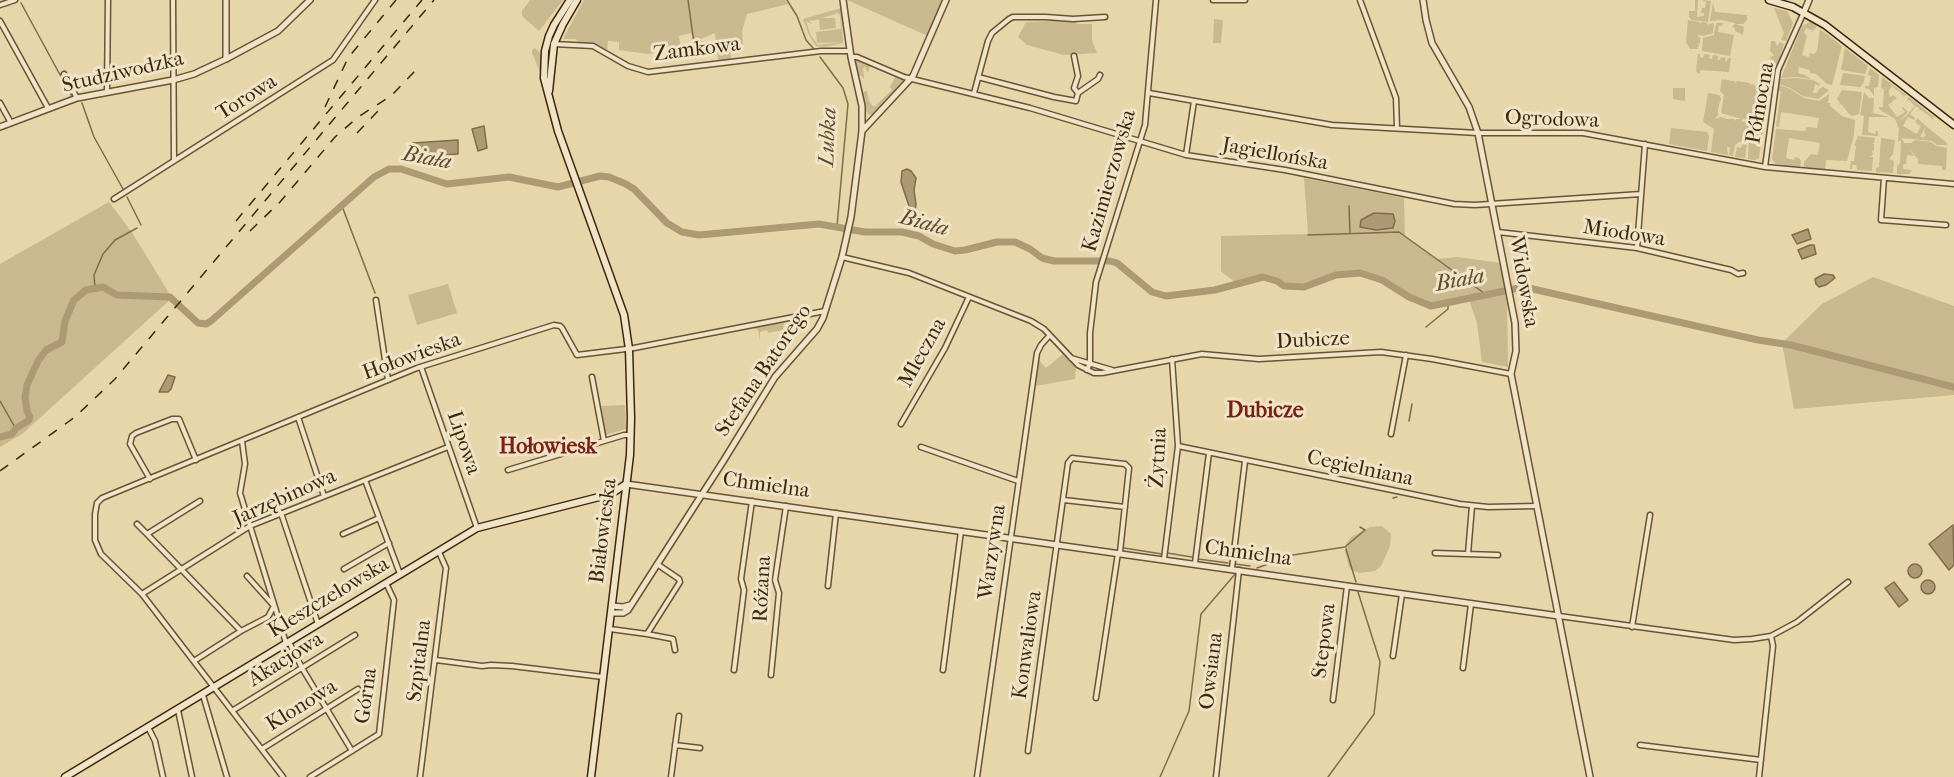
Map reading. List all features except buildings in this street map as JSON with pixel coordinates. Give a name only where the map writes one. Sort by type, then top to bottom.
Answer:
[{"type":"main road","points":[[550,44],[554,25],[570,0]]},
{"type":"main road","points":[[550,44],[577,0]]},
{"type":"main road","points":[[1769,0],[1778,1],[1804,12],[1825,25],[1954,125]]},
{"type":"main road","name":"Białowieska","points":[[550,44],[544,78],[548,98],[624,315],[629,349],[631,435],[591,777]]},
{"type":"main road","name":"Kleszczelowska","points":[[65,777],[477,528],[611,494],[626,484]]},
{"type":"main road","points":[[611,494],[624,502]]},
{"type":"street","points":[[0,5],[15,0]]},
{"type":"street","points":[[107,92],[108,0]]},
{"type":"street","points":[[173,0],[174,161]]},
{"type":"street","points":[[226,0],[226,59]]},
{"type":"street","name":"Studziwodzka","points":[[0,127],[77,98],[194,74],[278,31],[308,0]]},
{"type":"street","name":"Torowa","points":[[114,200],[333,60],[375,0]]},
{"type":"street","points":[[843,0],[862,114],[862,131]]},
{"type":"street","points":[[862,131],[911,78],[946,0]]},
{"type":"street","name":"Kazimierzowska","points":[[1087,370],[1090,363],[1090,333],[1096,282],[1140,142],[1149,93],[1156,0]]},
{"type":"street","points":[[1213,0],[1245,0]]},
{"type":"street","points":[[1360,0],[1395,98],[1398,128]]},
{"type":"street","name":"Widowska","points":[[1423,0],[1432,43],[1468,107],[1478,133],[1511,298],[1516,337],[1511,374],[1590,777]]},
{"type":"street","points":[[1804,12],[1809,0]]},
{"type":"street","name":"Północna","points":[[1765,167],[1778,70],[1804,12]]},
{"type":"street","points":[[974,93],[988,40],[992,33],[1009,19],[1013,17],[1073,19],[1105,17]]},
{"type":"street","points":[[0,21],[48,108]]},
{"type":"street","name":"Zamkowa","points":[[550,44],[593,46],[628,66],[648,72],[821,51],[851,54],[911,78]]},
{"type":"street","points":[[1074,56],[1078,76],[1074,88],[1078,93]]},
{"type":"street","points":[[64,74],[77,98]]},
{"type":"street","points":[[978,77],[1076,101],[1078,93],[1098,79],[1100,75]]},
{"type":"street","name":"Jagiellońska","points":[[911,78],[974,93],[1186,155],[1285,170],[1465,206],[1641,194]]},
{"type":"street","name":"Ogrodowa","points":[[1149,93],[1332,125],[1478,133],[1568,131],[1765,167],[1954,184]]},
{"type":"street","points":[[1186,155],[1194,101]]},
{"type":"street","points":[[0,103],[11,123]]},
{"type":"street","points":[[862,114],[873,118]]},
{"type":"street","name":"Stefana Batorego","points":[[611,609],[630,605],[703,494],[774,377],[817,329],[842,257],[862,131]]},
{"type":"street","points":[[1637,248],[1645,144]]},
{"type":"street","points":[[1884,178],[1881,220],[1946,225]]},
{"type":"street","name":"Miodowa","points":[[1498,232],[1637,248],[1731,270],[1738,274],[1743,273]]},
{"type":"street","name":"Dubicze","points":[[842,257],[909,273],[1031,321],[1078,365],[1087,370],[1102,373],[1202,354],[1259,359],[1381,352],[1511,374]]},
{"type":"street","name":"Mleczna","points":[[901,423],[945,348],[969,297]]},
{"type":"street","points":[[376,300],[388,380]]},
{"type":"street","points":[[629,349],[825,311]]},
{"type":"street","name":"Hołowieska","points":[[213,688],[142,594],[101,554],[95,540],[95,514],[97,503],[102,498],[421,367],[557,325],[562,328],[577,356],[629,349]]},
{"type":"street","name":"Warzywna","points":[[977,777],[1037,353],[1049,336]]},
{"type":"street","points":[[1391,434],[1406,355]]},
{"type":"street","name":"Dubicze","points":[[1070,357],[1116,370]]},
{"type":"street","name":"Żytnia","points":[[1164,559],[1178,446],[1172,359]]},
{"type":"street","name":"Lipowa","points":[[421,367],[477,528]]},
{"type":"street","points":[[592,377],[604,441]]},
{"type":"street","points":[[298,417],[324,496]]},
{"type":"street","points":[[150,479],[130,444],[132,436],[136,433],[172,419],[179,419],[196,460]]},
{"type":"street","points":[[508,470],[624,435],[631,435]]},
{"type":"street","points":[[242,441],[245,464],[240,493],[274,606],[288,643],[352,751]]},
{"type":"street","name":"Cegielniana","points":[[1178,446],[1472,506],[1537,506]]},
{"type":"street","name":"Jarzębinowa","points":[[142,594],[250,526],[448,447]]},
{"type":"street","points":[[921,447],[1018,481]]},
{"type":"street","points":[[1195,563],[1209,453]]},
{"type":"street","name":"Konwaliowa","points":[[1028,751],[1068,463],[1072,458],[1127,466],[1129,471],[1125,507]]},
{"type":"street","points":[[1232,568],[1245,461]]},
{"type":"street","points":[[365,480],[400,574]]},
{"type":"street","name":"Chmielna","points":[[626,484],[1734,640],[1771,636],[1803,618],[1848,582]]},
{"type":"street","points":[[1064,500],[1125,507],[1096,698]]},
{"type":"street","points":[[147,534],[200,501]]},
{"type":"street","name":"Różana","points":[[734,670],[744,590],[741,579],[752,501]]},
{"type":"street","name":"Różana","points":[[771,675],[779,593],[775,579],[786,505]]},
{"type":"street","points":[[1468,554],[1472,506]]},
{"type":"street","points":[[281,513],[318,624]]},
{"type":"street","points":[[828,586],[837,513]]},
{"type":"street","points":[[1632,627],[1650,515]]},
{"type":"street","points":[[343,534],[379,518]]},
{"type":"street","points":[[137,524],[241,631]]},
{"type":"street","points":[[943,670],[961,531]]},
{"type":"street","points":[[344,569],[389,543]]},
{"type":"street","name":"Szpitalna","points":[[420,777],[446,568],[439,551]]},
{"type":"street","points":[[1435,553],[1498,555]]},
{"type":"street","points":[[647,634],[680,582],[657,564]]},
{"type":"street","name":"Owsiana","points":[[1216,777],[1239,569]]},
{"type":"street","points":[[247,576],[274,606]]},
{"type":"street","name":"Górna","points":[[310,777],[379,734],[394,600],[386,583]]},
{"type":"street","name":"Stepowa","points":[[1333,700],[1347,585]]},
{"type":"street","points":[[1393,656],[1403,593]]},
{"type":"street","points":[[1463,668],[1471,604]]},
{"type":"street","points":[[194,661],[268,617],[274,606]]},
{"type":"street","points":[[609,629],[673,639],[675,650]]},
{"type":"street","name":"Akacjowa","points":[[232,711],[355,635]]},
{"type":"street","points":[[1759,777],[1773,646],[1771,636]]},
{"type":"street","points":[[436,660],[603,677]]},
{"type":"street","points":[[213,688],[283,777]]},
{"type":"street","name":"Klonowa","points":[[262,749],[358,689]]},
{"type":"street","points":[[202,694],[227,777]]},
{"type":"street","points":[[177,709],[192,777]]},
{"type":"street","points":[[671,777],[679,716]]},
{"type":"street","points":[[148,727],[155,741],[164,777]]},
{"type":"street","points":[[675,745],[700,748]]},
{"type":"street","points":[[1640,745],[1761,759]]},
{"type":"street","points":[[321,770],[325,777]]},
{"type":"shaded area","points":[[530,0],[563,0],[539,31],[522,16],[522,11]]},
{"type":"shaded area","points":[[584,0],[785,0],[788,4],[747,14],[742,31],[743,46],[730,48],[731,59],[718,60],[715,33],[694,42],[691,33],[679,36],[681,47],[649,54],[619,50],[619,42],[608,41],[607,51],[575,39],[563,39]]},
{"type":"shaded area","points":[[847,0],[943,0],[928,36]]},
{"type":"shaded area","points":[[1695,0],[1698,0],[1697,17],[1704,16],[1704,13],[1701,13],[1706,2],[1702,0],[1711,1],[1708,22],[1692,20],[1689,17],[1689,11],[1695,11]]},
{"type":"shaded area","points":[[1713,2],[1715,12],[1747,15],[1747,20],[1743,24],[1736,24],[1744,27],[1743,35],[1732,27],[1735,23],[1722,20],[1710,21]]},
{"type":"shaded area","points":[[841,8],[843,43],[825,47],[816,46],[809,35],[803,19]],"holes":[[[835,12],[840,15],[842,41],[841,29],[816,32],[817,43],[842,42],[818,45],[811,36],[806,21],[812,24],[809,20],[819,19],[820,30],[836,28],[835,18],[821,18],[836,14]]]},
{"type":"shaded area","points":[[1774,8],[1787,11],[1793,23],[1786,41],[1781,40],[1784,33]]},
{"type":"shaded area","points":[[1214,19],[1223,20],[1221,43],[1213,43]]},
{"type":"shaded area","points":[[1074,20],[1077,24],[1092,24],[1092,40],[1097,53],[1064,55],[1027,45],[1018,37],[1026,22]]},
{"type":"shaded area","points":[[1688,20],[1701,24],[1701,22],[1707,23],[1709,26],[1714,23],[1713,33],[1698,35],[1700,44],[1697,43],[1699,45],[1697,49],[1690,49],[1686,42]]},
{"type":"shaded area","points":[[1810,22],[1817,26],[1813,31],[1806,28],[1804,33],[1807,36],[1802,55],[1809,57],[1810,53],[1814,54],[1817,51],[1820,29],[1842,46],[1832,85],[1827,84],[1816,74],[1810,73],[1810,70],[1799,67],[1798,73],[1811,79],[1781,78],[1802,26]]},
{"type":"shaded area","points":[[1716,23],[1723,23],[1719,26],[1718,32],[1734,35],[1730,56],[1702,51],[1703,38],[1714,35]]},
{"type":"shaded area","points":[[1771,41],[1775,41],[1777,46],[1780,42],[1784,44],[1772,81],[1774,60],[1769,59],[1774,55],[1770,51]]},
{"type":"shaded area","points":[[535,48],[541,53],[541,74],[532,53]]},
{"type":"shaded area","points":[[1845,48],[1868,66],[1865,74],[1841,70]]},
{"type":"shaded area","points":[[1698,54],[1703,58],[1704,54],[1710,55],[1709,58],[1712,59],[1713,55],[1718,56],[1718,60],[1721,57],[1726,58],[1725,61],[1731,58],[1729,72],[1700,70],[1700,74],[1698,73],[1696,71]]},
{"type":"shaded area","points":[[856,59],[870,65],[868,73],[865,67],[863,68],[863,79],[859,76],[863,92],[867,91],[869,101],[874,107],[892,90],[890,87],[896,76],[905,80],[872,115],[866,111],[854,61]]},
{"type":"shaded area","points":[[1870,68],[1879,75],[1878,87],[1874,88],[1874,96],[1869,89],[1865,88],[1869,86]]},
{"type":"shaded area","points":[[1843,73],[1865,76],[1863,84],[1860,87],[1840,85]]},
{"type":"shaded area","points":[[1882,77],[1906,95],[1902,98],[1904,96],[1892,86],[1889,90],[1891,97],[1893,95],[1897,98],[1888,105],[1897,117],[1905,112],[1903,107],[1908,112],[1899,121],[1915,106],[1909,100],[1906,101],[1909,97],[1934,117],[1931,121],[1932,118],[1921,110],[1918,111],[1920,109],[1916,106],[1910,114],[1915,118],[1914,120],[1908,117],[1903,126],[1917,134],[1921,126],[1915,121],[1918,119],[1947,143],[1947,145],[1937,145],[1932,141],[1901,138],[1914,156],[1907,155],[1906,164],[1903,164],[1903,169],[1912,170],[1909,174],[1897,174],[1901,140],[1898,142],[1899,129],[1895,119],[1879,109],[1883,107]]},
{"type":"shaded area","points":[[1725,78],[1736,83],[1737,81],[1750,83],[1750,85],[1764,89],[1764,94],[1761,95],[1763,96],[1762,103],[1759,104],[1762,105],[1759,111],[1756,111],[1758,113],[1754,120],[1721,113],[1724,95],[1720,91],[1722,79],[1725,80]]},
{"type":"shaded area","points":[[1780,79],[1813,80],[1820,84],[1819,86],[1815,84],[1813,93],[1817,93],[1823,87],[1829,90],[1818,99],[1803,96],[1779,84]]},
{"type":"shaded area","points":[[1779,85],[1804,98],[1819,101],[1829,94],[1828,103],[1831,103],[1829,105],[1842,116],[1855,120],[1854,135],[1847,161],[1826,160],[1825,170],[1804,168],[1804,162],[1811,154],[1818,155],[1820,143],[1789,138],[1786,158],[1794,160],[1795,157],[1799,158],[1800,167],[1776,164],[1772,159],[1776,129],[1806,131],[1806,127],[1817,128],[1819,118],[1781,112],[1779,127],[1776,126],[1781,92],[1778,89]]},
{"type":"shaded area","points":[[1673,88],[1685,88],[1685,101],[1673,99]]},
{"type":"shaded area","points":[[1842,90],[1862,92],[1859,114],[1850,115],[1841,104],[1839,105],[1837,99]]},
{"type":"shaded area","points":[[1864,92],[1869,98],[1874,98],[1873,113],[1889,117],[1869,117],[1868,132],[1875,134],[1878,131],[1878,136],[1862,135],[1864,116],[1860,115]]},
{"type":"shaded area","points":[[1708,93],[1719,95],[1721,98],[1715,119],[1721,117],[1735,121],[1742,119],[1742,122],[1747,121],[1749,124],[1745,158],[1735,157],[1737,147],[1741,148],[1743,142],[1735,145],[1733,156],[1729,155],[1730,147],[1727,147],[1728,155],[1711,152],[1714,129],[1703,122]]},
{"type":"shaded area","points":[[1758,122],[1764,123],[1759,158],[1748,159],[1749,132]]},
{"type":"shaded area","points":[[484,126],[487,148],[478,151],[472,129]]},
{"type":"shaded area","points":[[1671,128],[1707,132],[1709,136],[1707,151],[1669,144]]},
{"type":"shaded area","points":[[1858,136],[1875,138],[1872,143],[1874,144],[1873,155],[1869,157],[1873,157],[1872,171],[1857,170],[1856,165],[1852,165],[1850,169],[1851,161],[1854,161],[1856,146],[1854,146]]},
{"type":"shaded area","points":[[1881,138],[1895,140],[1893,154],[1889,159],[1894,161],[1893,173],[1876,172],[1876,168],[1879,167]]},
{"type":"shaded area","points":[[458,140],[458,154],[433,156],[415,153],[413,143]]},
{"type":"shaded area","points":[[1915,140],[1931,142],[1936,146],[1947,148],[1946,170],[1942,170],[1942,166],[1918,164],[1918,159],[1904,143],[1911,143]]},
{"type":"shaded area","points":[[907,169],[916,178],[915,213],[909,206],[901,182],[902,171]]},
{"type":"shaded area","points":[[1304,178],[1404,198],[1405,237],[1437,259],[1458,257],[1500,263],[1507,304],[1508,367],[1482,362],[1477,323],[1469,300],[1431,306],[1409,297],[1382,280],[1360,273],[1336,275],[1304,287],[1284,286],[1277,281],[1263,277],[1237,284],[1221,271],[1221,236],[1308,234]]},
{"type":"shaded area","points":[[109,202],[133,234],[172,298],[22,434],[0,447],[0,264]]},
{"type":"shaded area","points":[[1374,213],[1393,214],[1395,221],[1393,228],[1376,230],[1360,227],[1361,220]]},
{"type":"shaded area","points":[[1808,229],[1811,239],[1797,244],[1792,235]]},
{"type":"shaded area","points":[[1814,245],[1816,254],[1802,259],[1798,250]]},
{"type":"shaded area","points":[[1824,274],[1833,275],[1835,278],[1819,287],[1815,279]]},
{"type":"shaded area","points":[[1873,277],[1954,306],[1954,395],[1794,409],[1782,343],[1822,304]]},
{"type":"shaded area","points":[[448,284],[457,313],[417,325],[408,295]]},
{"type":"shaded area","points":[[784,322],[783,330],[760,332],[760,341],[758,330],[753,328]]},
{"type":"shaded area","points":[[1063,354],[1076,368],[1075,379],[1035,386],[1039,360],[1046,368]]},
{"type":"shaded area","points":[[168,375],[175,377],[171,389],[168,392],[159,392]]},
{"type":"shaded area","points":[[625,405],[626,429],[605,435],[601,406]]},
{"type":"shaded area","points":[[1953,525],[1954,565],[1949,570],[1929,544]]},
{"type":"shaded area","points":[[1382,526],[1391,534],[1390,546],[1381,566],[1375,571],[1359,573],[1351,570],[1345,552],[1346,544],[1351,537],[1370,527]]},
{"type":"shaded area","points":[[1912,564],[1918,564],[1922,571],[1918,578],[1912,578],[1908,574],[1908,568]]},
{"type":"shaded area","points":[[1925,580],[1931,580],[1935,587],[1931,594],[1925,594],[1921,590],[1921,584]]},
{"type":"shaded area","points":[[1894,582],[1908,600],[1899,607],[1885,588]]},
{"type":"waterway","points":[[688,0],[696,58]]},
{"type":"waterway","name":"Lubka","points":[[787,0],[797,16],[806,40],[813,48]]},
{"type":"waterway","points":[[21,3],[71,95]]},
{"type":"waterway","name":"Lubka","points":[[820,57],[843,88],[848,104],[837,226]]},
{"type":"waterway","points":[[82,103],[94,137],[123,189]]},
{"type":"waterway","name":"Biała","points":[[0,437],[12,434],[16,428],[28,421],[30,417],[25,397],[27,385],[46,350],[62,342],[65,321],[74,300],[86,290],[103,287],[117,295],[170,297],[198,323],[206,324],[374,177],[389,169],[401,169],[447,184],[509,177],[558,187],[600,176],[609,177],[634,189],[667,223],[682,232],[699,235],[819,224],[865,232],[902,232],[919,236],[933,244],[955,251],[997,242],[1015,242],[1042,258],[1054,261],[1117,263],[1152,292],[1166,296],[1215,290],[1263,277],[1277,281],[1284,286],[1304,287],[1336,275],[1360,273],[1382,280],[1409,297],[1431,306],[1524,287],[1758,340],[1791,345],[1954,387]]},
{"type":"waterway","points":[[127,197],[141,225]]},
{"type":"waterway","points":[[342,206],[375,293]]},
{"type":"waterway","points":[[1349,206],[1350,232]]},
{"type":"waterway","points":[[95,287],[94,275],[103,254],[115,240],[137,228]]},
{"type":"waterway","points":[[1308,235],[1399,232],[1488,296]]},
{"type":"waterway","points":[[1426,327],[1448,309],[1448,304]]},
{"type":"waterway","points":[[0,401],[16,429]]},
{"type":"waterway","points":[[1409,421],[1412,404]]},
{"type":"waterway","points":[[1393,498],[1397,497]]},
{"type":"waterway","points":[[1257,568],[1293,555],[1345,547],[1365,530],[1360,527]]},
{"type":"waterway","points":[[1124,548],[1162,554]]},
{"type":"waterway","points":[[1346,549],[1356,582]]},
{"type":"waterway","points":[[1167,553],[1192,557]]},
{"type":"waterway","points":[[1198,559],[1228,563]]},
{"type":"waterway","points":[[1235,564],[1250,566]]},
{"type":"waterway","points":[[1160,777],[1189,711],[1201,614],[1236,573]]},
{"type":"waterway","points":[[1328,777],[1374,714],[1380,662],[1358,592]]},
{"type":"railway","points":[[325,107],[348,58],[396,0]]},
{"type":"railway","points":[[236,221],[422,0]]},
{"type":"railway","points":[[0,471],[75,417],[115,379],[434,0]]},
{"type":"railway","points":[[250,231],[280,202],[335,137],[358,117],[391,96],[415,71]]},
{"type":"railway","points":[[357,133],[380,109]]},
{"type":"district","name":"Dubicze","points":[[1265,412]]},
{"type":"district","name":"Hołowiesk","points":[[548,448]]}]
